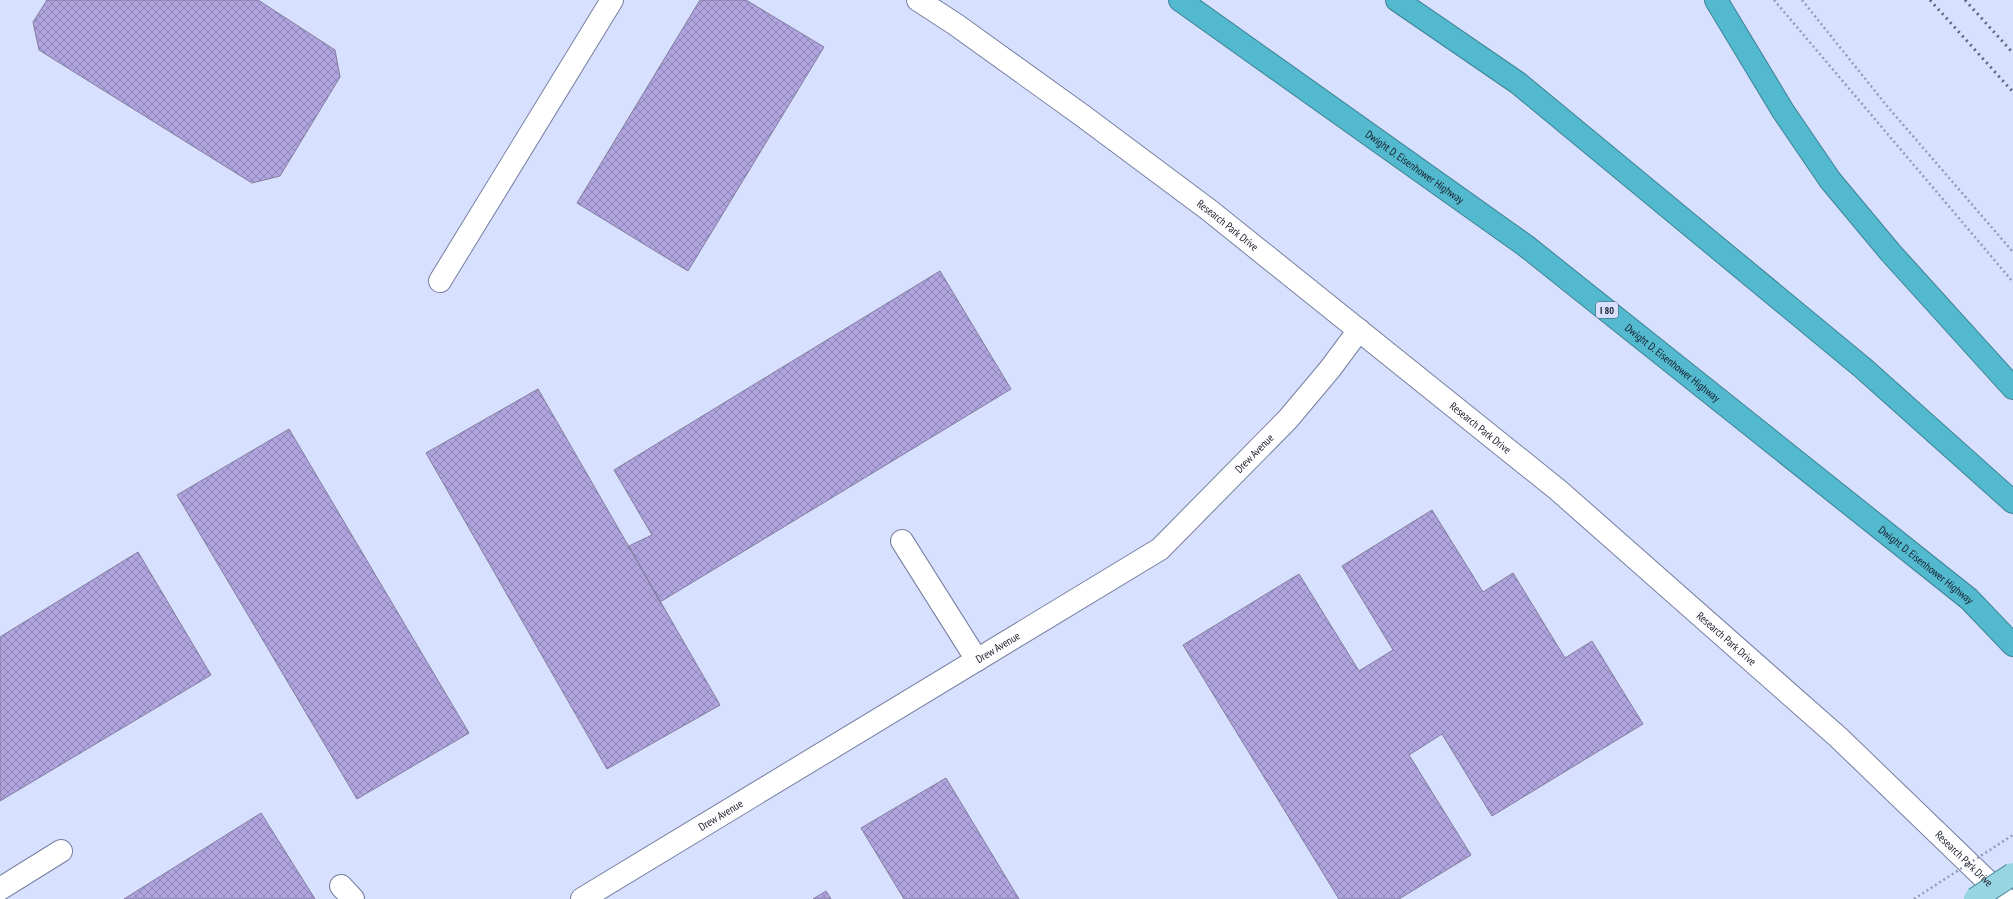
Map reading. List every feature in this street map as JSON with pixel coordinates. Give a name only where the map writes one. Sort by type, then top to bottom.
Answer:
[{"type":"highway","name":"Dwight D. Eisenhower Highway","points":[[1180,0],[1526,246],[1969,599],[2013,646]]},
{"type":"highway","points":[[1397,0],[1518,83],[1863,368],[2013,502]]},
{"type":"highway","points":[[1716,0],[1783,111],[1830,180],[1890,252],[2013,388]]},
{"type":"main road","points":[[1975,899],[2013,874]]},
{"type":"street","points":[[440,280],[612,0]]},
{"type":"street","name":"Research Park Drive","points":[[918,0],[955,24],[1090,120],[1209,210],[1558,490],[1838,737],[2006,899]]},
{"type":"street","name":"Drew Avenue","points":[[582,899],[1160,549],[1288,419],[1330,369],[1359,330]]},
{"type":"street","points":[[902,541],[977,660]]},
{"type":"street","points":[[0,889],[61,851]]},
{"type":"path","points":[[1774,0],[2013,282]]},
{"type":"path","points":[[1802,0],[1888,106],[2013,252]]},
{"type":"path","points":[[1914,899],[2013,835]]},
{"type":"building","points":[[47,0],[258,0],[335,50],[340,77],[280,176],[252,183],[39,50],[33,22]]},
{"type":"building","points":[[700,0],[746,0],[824,47],[688,271],[577,203]]},
{"type":"building","points":[[940,271],[1011,389],[660,602],[629,546],[652,535],[614,470]]},
{"type":"building","points":[[538,389],[720,705],[607,769],[426,453]]},
{"type":"building","points":[[289,429],[469,733],[357,799],[177,495]]},
{"type":"building","points":[[1432,510],[1483,592],[1513,573],[1565,658],[1592,641],[1643,724],[1492,816],[1442,734],[1409,755],[1471,855],[1399,899],[1339,899],[1183,645],[1299,574],[1359,671],[1393,650],[1342,566]]},
{"type":"building","points":[[138,552],[211,675],[0,801],[0,637]]},
{"type":"building","points":[[946,778],[1019,899],[904,899],[861,828]]},
{"type":"building","points":[[261,813],[315,899],[124,899]]},
{"type":"building","points":[[826,891],[831,899],[813,899]]},
{"type":"railway","points":[[1930,0],[2013,92]]},
{"type":"railway","points":[[1965,0],[2013,53]]}]
